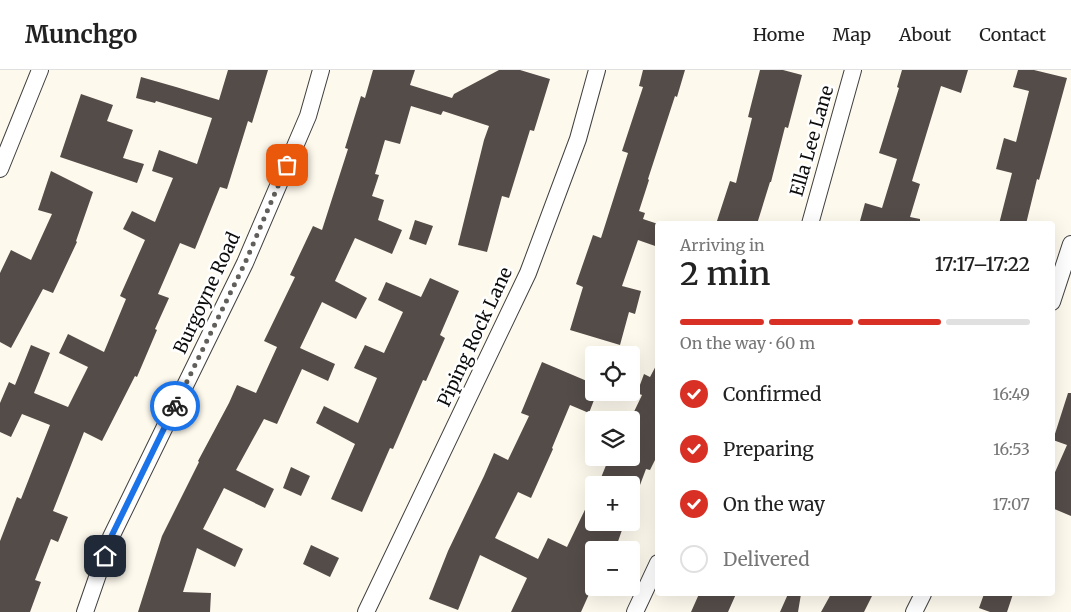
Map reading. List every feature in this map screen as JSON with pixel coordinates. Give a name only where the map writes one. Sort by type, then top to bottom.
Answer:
[{"type":"street","points":[[0,169],[40,70]]},
{"type":"street","name":"Burgoyne Road","points":[[85,612],[111,537],[245,263],[308,116],[321,70]]},
{"type":"street","name":"Piping Rock Lane","points":[[366,612],[528,273],[578,139],[597,70]]},
{"type":"street","name":"Ella Lee Lane","points":[[811,221],[853,70]]},
{"type":"street","points":[[1055,293],[1071,244]]},
{"type":"street","points":[[635,612],[655,570]]},
{"type":"street","points":[[914,612],[922,596]]},
{"type":"building","points":[[228,70],[268,70],[252,123],[248,121],[227,189],[220,187],[195,249],[180,243],[158,294],[169,298],[155,329],[157,330],[137,377],[135,376],[102,441],[84,432],[53,511],[68,517],[58,542],[51,539],[35,580],[41,582],[30,612],[0,612],[0,541],[17,497],[21,499],[50,425],[22,414],[11,437],[0,432],[0,403],[9,382],[15,385],[31,345],[50,353],[34,393],[68,407],[88,367],[59,353],[68,334],[104,352],[126,299],[120,296],[145,240],[123,229],[132,211],[155,222],[173,178],[152,171],[159,150],[197,164],[212,118],[156,101],[155,103],[136,98],[141,77],[219,100]]},
{"type":"building","points":[[373,70],[415,70],[410,85],[452,98],[454,94],[499,70],[520,70],[550,79],[534,131],[530,130],[509,198],[502,196],[487,252],[458,245],[489,126],[443,111],[441,115],[411,106],[400,144],[385,140],[375,174],[379,175],[372,196],[384,200],[378,220],[402,230],[392,254],[355,238],[335,281],[367,298],[356,319],[322,302],[300,348],[335,364],[328,381],[302,369],[277,424],[264,419],[236,470],[274,489],[265,508],[224,488],[203,529],[243,549],[235,567],[197,548],[183,592],[211,593],[210,612],[138,612],[162,536],[237,385],[256,393],[277,347],[264,341],[295,277],[290,275],[313,226],[322,230],[348,149],[345,148],[361,96],[365,98]]},
{"type":"building","points":[[643,70],[685,70],[639,211],[645,213],[643,219],[655,223],[655,246],[638,240],[622,286],[641,291],[635,314],[629,312],[620,345],[570,330],[583,287],[576,284],[593,235],[601,238],[628,153],[622,151],[643,87],[639,86]]},
{"type":"building","points":[[760,70],[783,70],[802,75],[788,128],[785,127],[771,182],[758,221],[717,221],[730,181],[736,183],[752,118],[748,117]]},
{"type":"building","points":[[902,70],[968,70],[961,93],[941,86],[912,181],[920,184],[910,217],[920,219],[920,221],[860,221],[865,203],[882,208],[897,159],[879,153],[899,88],[897,87]]},
{"type":"building","points":[[1018,70],[1034,70],[1067,78],[1039,180],[1037,179],[1027,221],[1000,221],[1012,173],[996,169],[1004,138],[1016,142],[1029,91],[1013,87]]},
{"type":"building","points":[[81,94],[113,105],[107,121],[133,130],[123,158],[144,164],[137,183],[60,157]]},
{"type":"building","points":[[51,171],[93,192],[77,242],[53,293],[43,289],[11,348],[0,342],[0,273],[11,250],[31,260],[52,214],[38,210]]},
{"type":"building","points":[[415,220],[433,226],[426,245],[409,239]]},
{"type":"building","points":[[430,278],[459,291],[440,335],[445,338],[426,381],[423,380],[393,449],[390,448],[362,512],[331,499],[355,444],[316,423],[324,406],[358,423],[377,378],[354,368],[365,345],[384,353],[403,312],[378,300],[386,282],[421,297]]},
{"type":"building","points":[[542,362],[585,380],[585,401],[594,401],[590,411],[585,411],[570,405],[531,498],[518,492],[495,538],[538,559],[548,538],[567,547],[585,510],[585,531],[622,531],[618,541],[585,541],[585,596],[588,596],[581,612],[511,612],[527,578],[480,555],[458,610],[429,599],[448,551],[494,453],[508,460],[529,416],[521,413]]},
{"type":"building","points":[[655,368],[655,460],[650,470],[646,469],[640,485],[640,476],[602,476],[606,466],[640,466],[640,411],[634,411],[642,395],[640,394],[640,385],[644,374],[650,377]]},
{"type":"building","points":[[1068,393],[1071,393],[1071,516],[1055,509],[1055,472],[1067,445],[1055,441],[1055,434]]},
{"type":"building","points":[[291,467],[310,476],[301,496],[283,488]]},
{"type":"building","points":[[311,545],[339,558],[330,577],[303,564]]},
{"type":"building","points":[[698,596],[735,596],[728,612],[691,612]]},
{"type":"building","points":[[787,596],[801,596],[798,612],[780,612]]},
{"type":"building","points":[[830,596],[872,596],[864,612],[821,612]]},
{"type":"building","points":[[983,596],[1012,596],[1007,612],[990,612],[979,608]]},
{"type":"way so far","points":[[175,406],[245,263],[287,165]]},
{"type":"route","points":[[105,556],[111,537],[175,406]]}]
